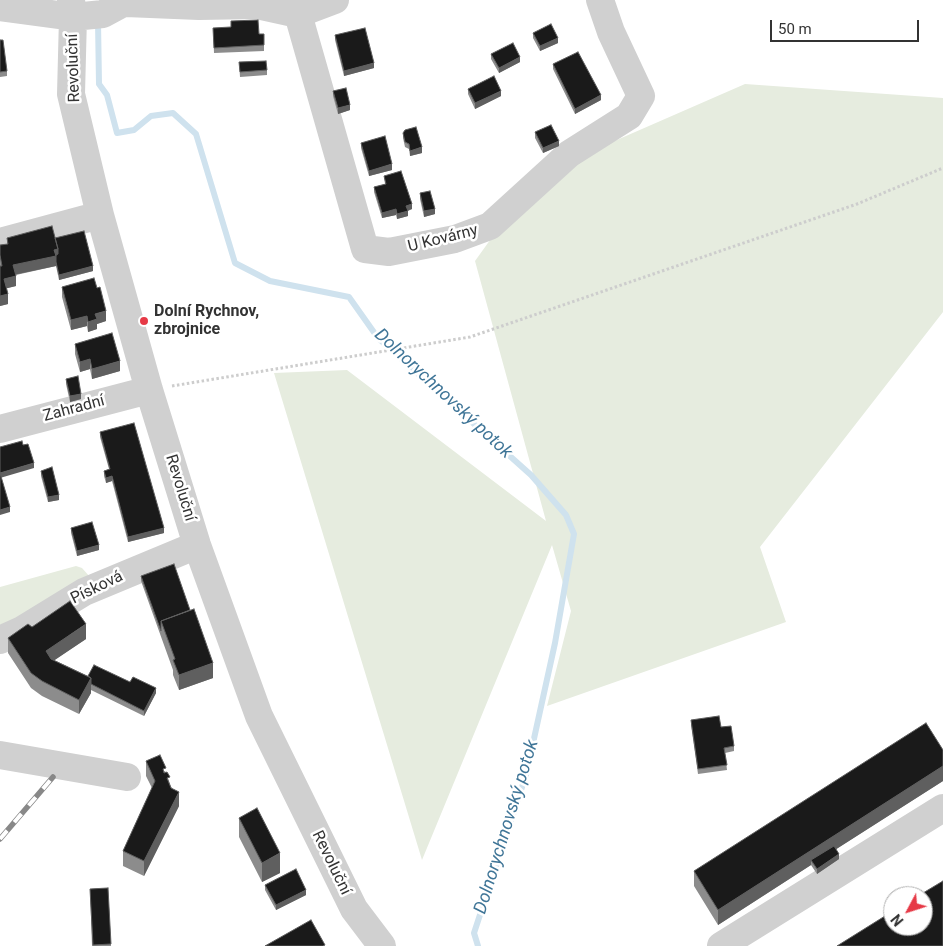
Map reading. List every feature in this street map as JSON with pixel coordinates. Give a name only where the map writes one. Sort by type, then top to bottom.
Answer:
[{"type":"street","points":[[0,7],[98,8],[257,4],[298,14],[335,0]]},
{"type":"street","name":"U Kovárny","points":[[298,14],[365,249],[389,252],[455,239],[490,226],[569,154],[629,116],[641,96],[610,32],[600,0]]},
{"type":"street","name":"Revoluční","points":[[98,8],[71,94],[100,215],[149,390],[198,545],[259,716],[354,909],[382,946]]},
{"type":"street","points":[[0,242],[100,215]]},
{"type":"street","name":"Zahradní","points":[[0,429],[149,390]]},
{"type":"street","name":"Písková","points":[[0,640],[22,630],[84,592],[198,545]]},
{"type":"street","points":[[0,755],[128,777]]},
{"type":"street","points":[[721,946],[943,808]]},
{"type":"path","points":[[149,390],[470,337],[857,204],[943,168]]},
{"type":"shaded area","points":[[745,84],[943,98],[943,312],[760,547],[786,622],[547,706],[571,611],[552,545],[422,860],[274,373],[347,370],[546,521],[475,261],[498,229],[571,160]]},
{"type":"shaded area","points":[[76,566],[82,568],[90,577],[0,629],[0,587]]},
{"type":"building","points":[[258,20],[259,34],[264,34],[264,45],[214,48],[213,28],[231,27],[231,21]]},
{"type":"building","points":[[551,24],[558,38],[540,46],[533,33]]},
{"type":"building","points":[[365,28],[374,63],[344,71],[335,35]]},
{"type":"building","points":[[0,40],[3,40],[7,71],[0,72]]},
{"type":"building","points":[[513,43],[520,57],[499,68],[491,54]]},
{"type":"building","points":[[578,52],[601,95],[575,109],[553,64]]},
{"type":"building","points":[[266,61],[267,70],[240,72],[239,62]]},
{"type":"building","points":[[494,76],[501,91],[475,103],[468,89]]},
{"type":"building","points":[[346,88],[350,105],[338,108],[333,91]]},
{"type":"building","points":[[551,125],[559,141],[543,148],[535,132]]},
{"type":"building","points":[[416,127],[422,147],[410,151],[409,144],[405,142],[403,133],[405,130]]},
{"type":"building","points":[[385,136],[392,164],[369,171],[361,143]]},
{"type":"building","points":[[401,171],[412,204],[406,206],[408,211],[397,214],[396,209],[382,213],[374,187],[386,184],[384,176]]},
{"type":"building","points":[[430,191],[435,209],[424,211],[420,193]]},
{"type":"building","points":[[52,226],[58,249],[54,250],[56,256],[13,265],[16,276],[4,279],[8,294],[0,296],[0,266],[2,266],[0,245],[8,244],[7,238]]},
{"type":"building","points":[[84,231],[93,266],[59,275],[56,262],[58,249],[55,238]]},
{"type":"building","points":[[94,278],[97,288],[100,287],[106,311],[95,314],[97,319],[88,322],[87,316],[71,320],[62,287]]},
{"type":"building","points":[[112,333],[120,361],[92,369],[90,359],[80,362],[75,344]]},
{"type":"building","points":[[78,376],[81,394],[70,396],[66,379]]},
{"type":"building","points":[[134,423],[164,528],[128,537],[112,476],[106,478],[104,471],[110,469],[100,432]]},
{"type":"building","points":[[22,441],[23,445],[28,444],[34,463],[0,473],[0,447]]},
{"type":"building","points":[[52,467],[59,495],[48,497],[41,471]]},
{"type":"building","points":[[0,473],[10,507],[0,510]]},
{"type":"building","points":[[92,522],[99,545],[77,551],[71,528]]},
{"type":"building","points":[[174,564],[190,610],[161,621],[161,631],[141,576]]},
{"type":"building","points":[[70,601],[86,624],[46,651],[51,659],[91,678],[79,700],[42,681],[31,673],[8,638],[28,624],[32,627]]},
{"type":"building","points":[[194,609],[213,663],[179,675],[161,621]]},
{"type":"building","points":[[94,665],[130,682],[133,677],[156,688],[144,711],[91,684],[91,678],[88,676]]},
{"type":"building","points":[[719,716],[721,727],[731,726],[734,746],[724,748],[727,765],[698,769],[691,720]]},
{"type":"building","points":[[926,723],[943,750],[943,766],[718,910],[694,871]]},
{"type":"building","points":[[160,755],[166,768],[163,769],[164,773],[167,772],[170,777],[167,778],[171,788],[179,792],[144,861],[123,851],[155,781],[146,761]]},
{"type":"building","points":[[257,808],[280,853],[262,863],[239,818]]},
{"type":"building","points":[[834,846],[839,854],[817,869],[811,860]]},
{"type":"building","points":[[296,869],[306,890],[276,905],[265,885]]},
{"type":"building","points":[[943,881],[943,946],[837,946],[883,917],[883,936],[933,936],[933,887]]},
{"type":"building","points":[[108,888],[111,944],[93,945],[90,889]]},
{"type":"building","points":[[311,920],[325,945],[265,946]]},
{"type":"waterway","name":"Dolnorychnovský potok","points":[[98,21],[99,84],[107,95],[117,133],[134,130],[151,116],[173,113],[196,134],[235,263],[270,281],[349,297],[378,338],[531,475],[566,515],[574,534],[555,643],[526,775],[474,933],[478,946]]},
{"type":"railway","points":[[0,839],[53,777]]},
{"type":"place","name":"Dolní Rychnov, zbrojnice","points":[[144,321]]}]
